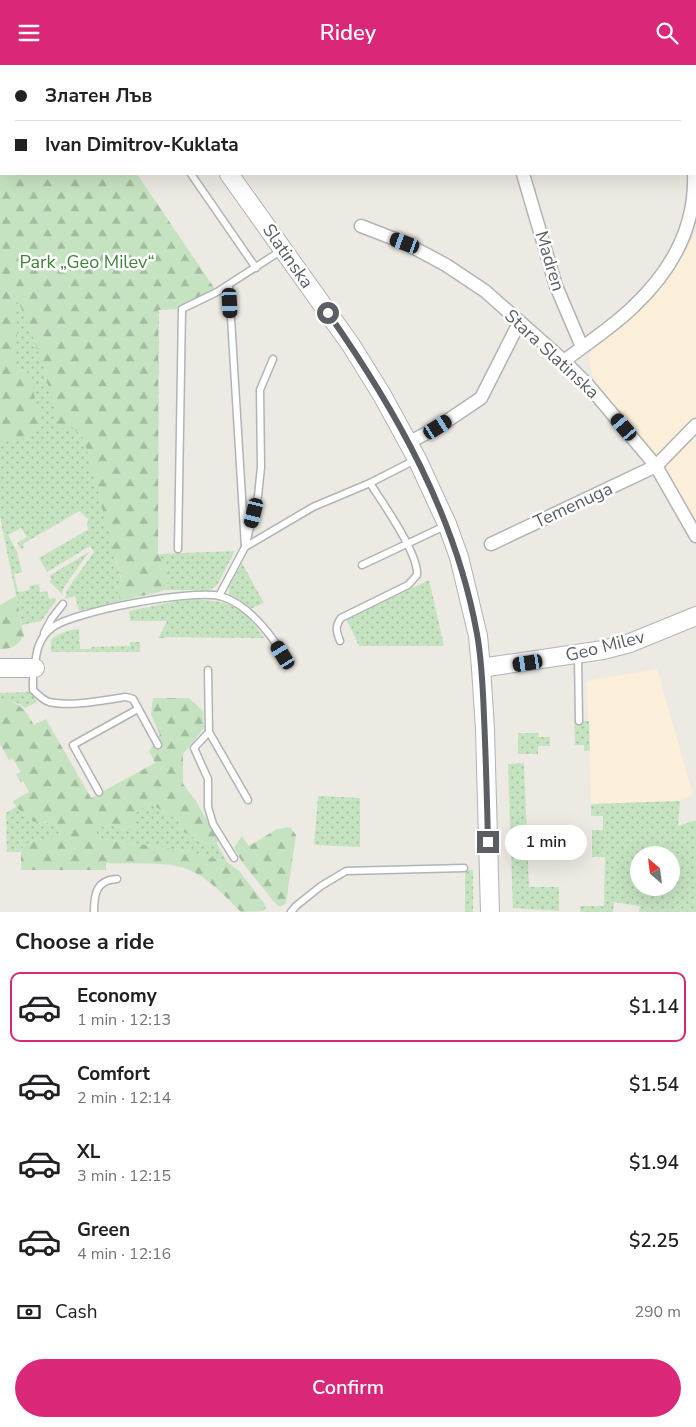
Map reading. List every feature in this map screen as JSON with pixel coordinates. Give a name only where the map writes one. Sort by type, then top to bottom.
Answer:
[{"type":"street","name":"Slatinska","points":[[230,175],[351,345],[382,395],[408,443],[447,524],[459,557],[475,622],[481,669],[485,721],[490,912]]},
{"type":"street","name":"Madren","points":[[523,175],[556,286],[582,347]]},
{"type":"street","points":[[564,361],[633,308],[653,287],[682,242],[692,215],[694,175]]},
{"type":"street","name":"Stara Slatinska","points":[[360,226],[405,243],[446,265],[485,291],[564,361],[593,391],[656,466],[696,536]]},
{"type":"street","points":[[408,443],[438,427],[481,398],[519,323]]},
{"type":"street","points":[[656,466],[696,425]]},
{"type":"street","name":"Temenuga","points":[[491,544],[656,466]]},
{"type":"street","name":"Geo Milev","points":[[481,669],[578,655],[630,643],[696,616]]},
{"type":"street","points":[[0,668],[34,668]]},
{"type":"lane","points":[[192,175],[256,268]]},
{"type":"lane","points":[[178,549],[182,309],[229,285],[283,249]]},
{"type":"lane","points":[[229,285],[245,547]]},
{"type":"lane","points":[[220,596],[245,547],[258,495],[261,467],[260,391],[273,359]]},
{"type":"lane","points":[[245,547],[313,507],[370,483],[416,459]]},
{"type":"lane","points":[[340,641],[336,633],[336,625],[341,618],[408,585],[417,575],[417,569],[406,543],[370,483]]},
{"type":"lane","points":[[362,565],[447,524]]},
{"type":"lane","points":[[43,637],[53,627],[67,619],[130,603],[174,596],[220,596],[240,605],[253,617],[273,639],[283,655]]},
{"type":"lane","points":[[63,605],[52,618],[36,654],[33,690],[49,702],[78,703],[126,697],[132,699],[158,745]]},
{"type":"lane","points":[[578,655],[579,721]]},
{"type":"lane","points":[[208,670],[209,732],[248,799]]},
{"type":"lane","points":[[99,792],[73,745],[138,709]]},
{"type":"lane","points":[[209,732],[194,749],[208,779],[208,807],[213,824],[234,859]]},
{"type":"lane","points":[[291,912],[321,886],[346,871],[464,868]]},
{"type":"lane","points":[[94,912],[94,895],[97,889],[103,883],[111,879],[117,879]]},
{"type":"shaded area","points":[[696,232],[696,527],[659,459],[595,387],[588,355],[647,302],[674,270]]},
{"type":"shaded area","points":[[657,669],[693,794],[680,801],[591,804],[587,681]]},
{"type":"green space","name":"Park „Geo Milev“","points":[[0,175],[138,175],[142,182],[159,310],[158,554],[235,551],[217,585],[210,590],[164,590],[170,576],[115,557],[122,583],[116,585],[120,601],[79,611],[75,596],[65,599],[67,590],[94,552],[90,546],[47,572],[39,558],[89,529],[87,526],[88,519],[79,511],[23,544],[24,547],[21,549],[17,543],[27,537],[21,528],[8,535],[17,552],[22,572],[14,574],[18,592],[30,590],[29,586],[39,584],[40,592],[47,591],[49,599],[56,598],[56,601],[41,621],[22,625],[0,517]]},
{"type":"green space","name":"Park „Geo Milev“","points":[[0,175],[138,175],[217,292],[182,309],[158,310],[158,554],[171,576],[164,590],[120,601],[116,584],[122,582],[84,439],[71,426],[59,429],[47,381],[32,334],[19,303],[14,301],[18,329],[15,348],[16,365],[31,376],[34,396],[40,415],[35,435],[0,444]]},
{"type":"green space","points":[[89,552],[64,587],[62,594],[49,581],[52,580],[49,576]]},
{"type":"green space","points":[[242,563],[264,603],[250,609],[229,594],[229,587]]},
{"type":"green space","points":[[429,580],[444,646],[359,646],[347,620]]},
{"type":"green space","points":[[16,596],[24,636],[14,646],[0,649],[0,605]]},
{"type":"green space","points":[[187,599],[217,601],[234,606],[247,616],[264,638],[167,637],[158,639],[167,621],[130,621],[129,611]]},
{"type":"green space","points":[[79,629],[80,649],[130,646],[130,642],[140,642],[140,652],[51,652],[51,640],[57,635]]},
{"type":"green space","points":[[31,692],[37,702],[25,708],[17,703],[0,698],[0,693]]},
{"type":"green space","points":[[0,698],[21,707],[34,725],[46,719],[91,798],[155,763],[149,751],[160,735],[151,714],[153,698],[189,698],[203,711],[204,728],[183,754],[183,784],[196,801],[218,840],[217,844],[202,843],[184,832],[177,820],[150,803],[133,815],[136,823],[134,829],[125,831],[113,825],[97,828],[97,838],[187,851],[227,862],[239,871],[266,908],[263,911],[241,912],[216,887],[195,872],[179,866],[148,863],[106,863],[106,870],[21,870],[21,852],[24,845],[60,835],[55,823],[34,822],[16,807],[13,801],[29,792],[23,781],[21,782],[16,774],[21,772],[13,759],[9,760],[0,744]]},
{"type":"green space","points":[[574,721],[589,721],[590,751],[584,751],[584,745],[575,745]]},
{"type":"green space","points":[[518,733],[538,733],[539,737],[550,737],[550,746],[538,746],[538,754],[518,754]]},
{"type":"green space","points":[[524,763],[529,887],[559,887],[559,911],[513,908],[508,764]]},
{"type":"green space","points":[[318,796],[360,798],[360,847],[314,845]]},
{"type":"green space","points":[[680,801],[678,826],[696,820],[696,912],[639,912],[640,906],[614,902],[613,912],[580,912],[580,906],[604,906],[605,857],[592,857],[592,830],[603,830],[603,816],[591,816],[591,804]]},
{"type":"green space","points":[[150,802],[177,820],[184,832],[202,843],[217,844],[227,862],[187,851],[97,838],[97,828],[113,825],[125,831],[133,815]]},
{"type":"green space","points":[[16,807],[34,822],[55,823],[60,836],[24,845],[21,852],[7,852],[6,813]]},
{"type":"green space","points":[[290,827],[296,835],[286,903],[280,907],[242,862],[234,847],[242,836],[249,846],[277,829]]},
{"type":"green space","points":[[465,870],[473,870],[473,912],[465,912]]},
{"type":"route","points":[[328,313],[351,345],[382,395],[408,443],[447,524],[459,557],[478,636],[484,704],[488,842]]}]
